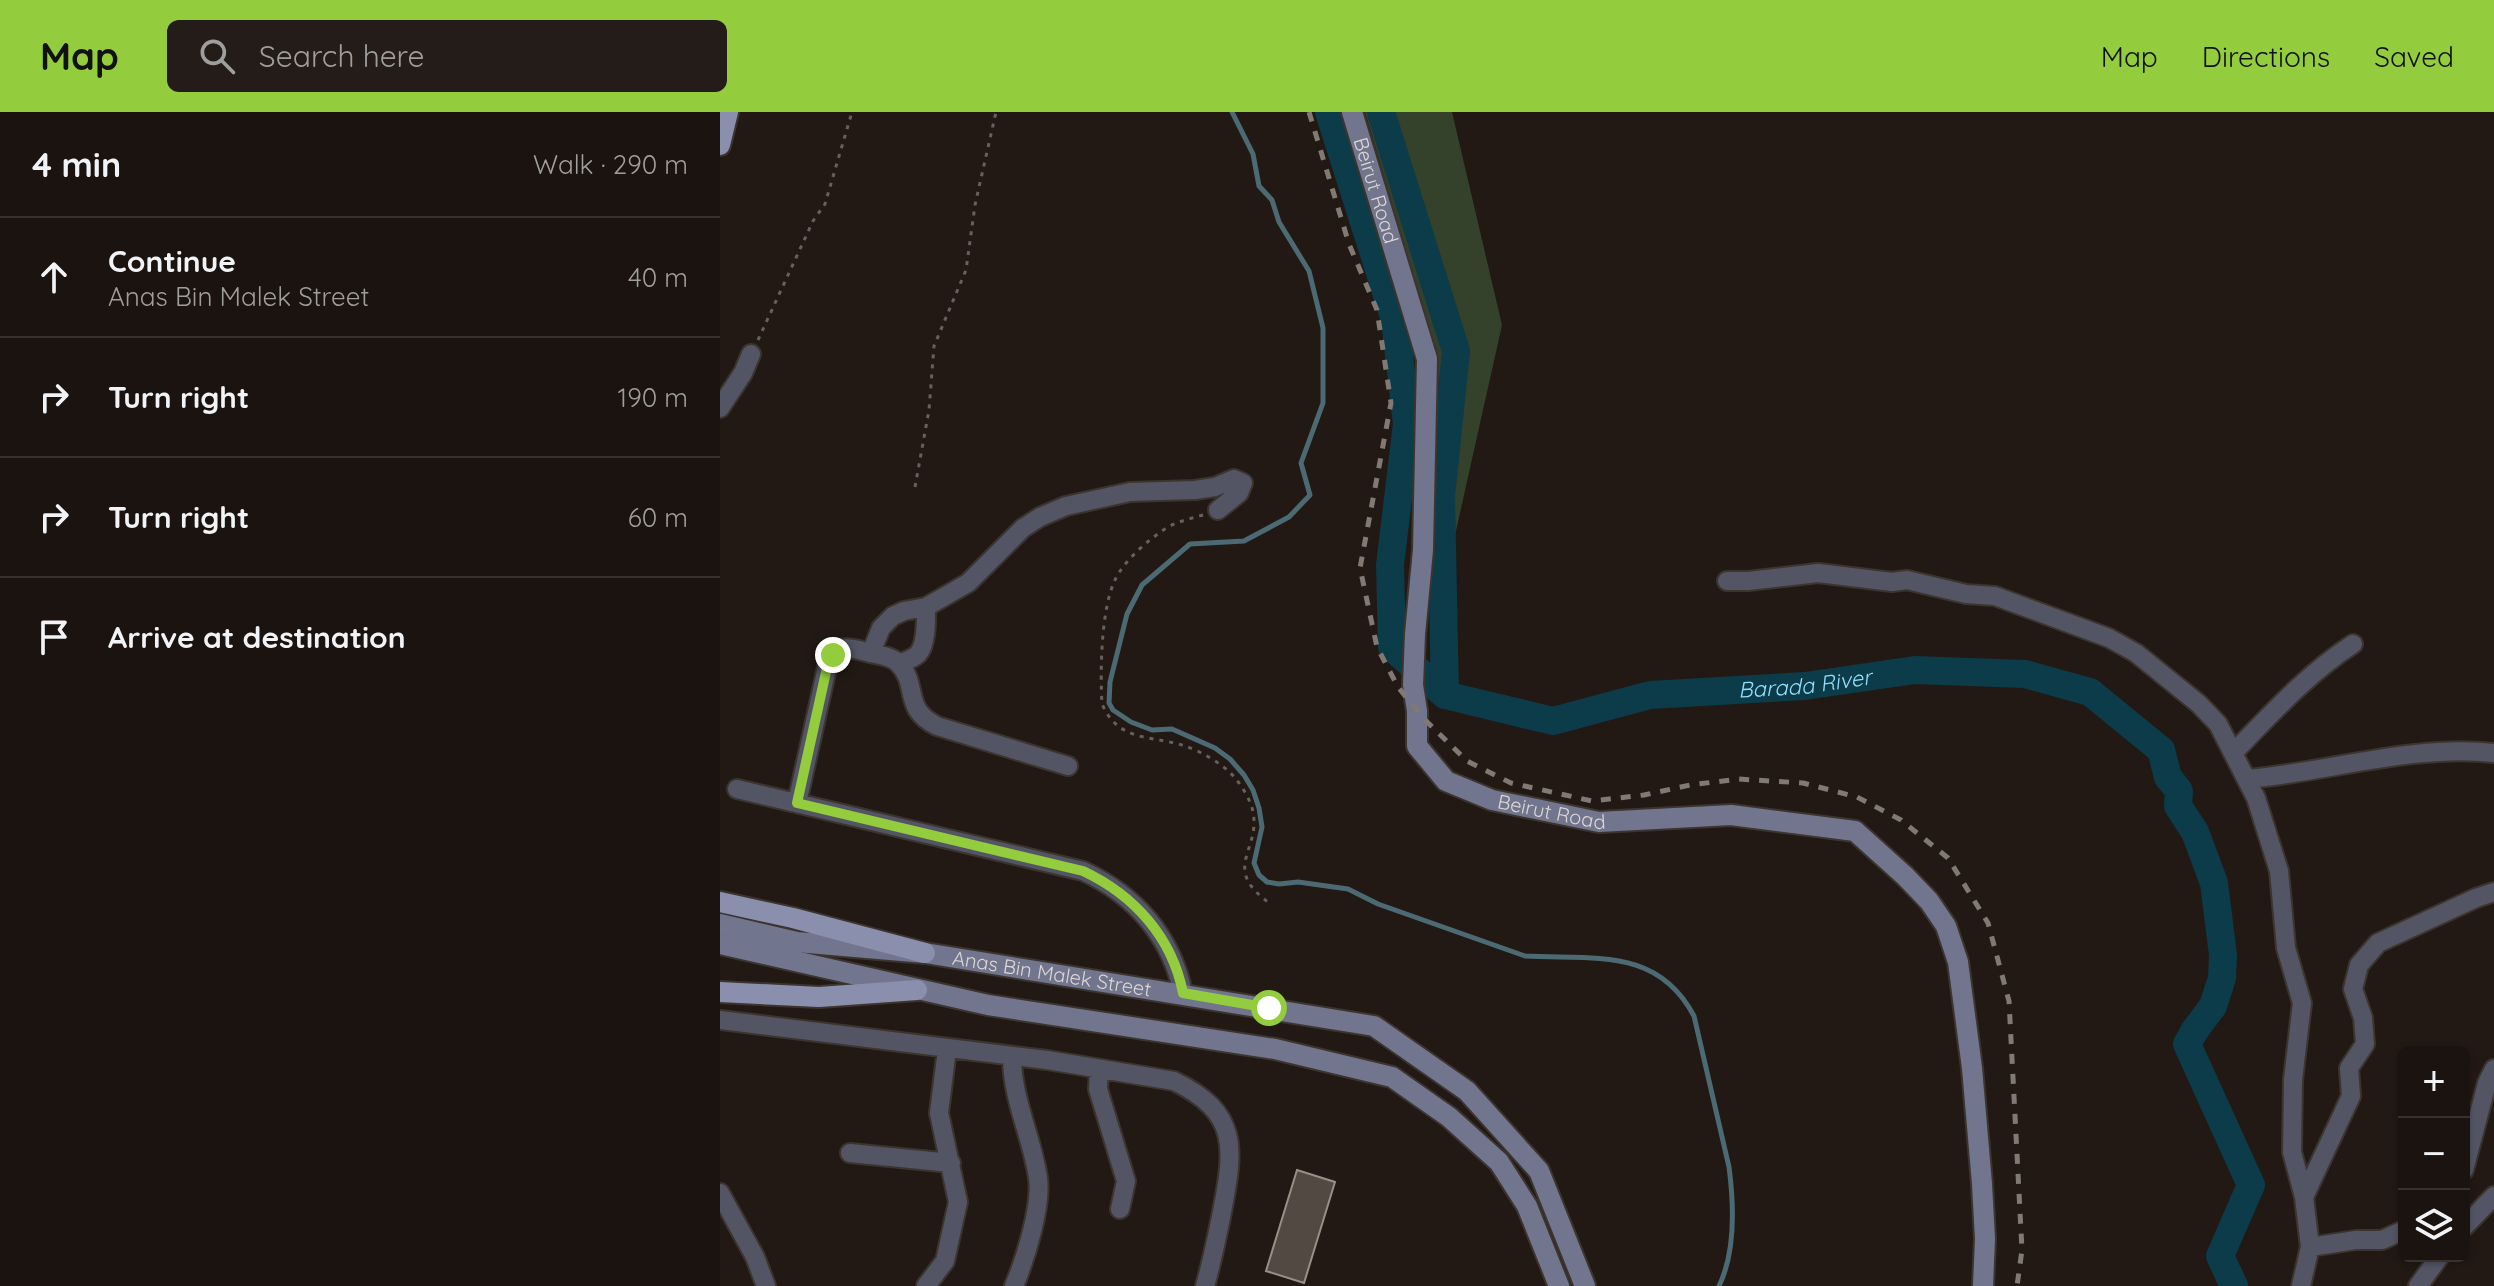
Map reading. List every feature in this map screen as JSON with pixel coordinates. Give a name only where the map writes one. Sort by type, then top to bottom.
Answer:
[{"type":"main road","points":[[720,145],[728,112]]},
{"type":"main road","name":"Beirut Road","points":[[1352,112],[1427,359],[1423,550],[1413,685],[1417,746],[1446,781],[1492,800],[1599,822],[1731,815],[1855,831],[1929,901],[1946,926],[1958,962],[1965,998],[1982,1184],[1985,1239],[1983,1286]]},
{"type":"main road","points":[[720,902],[925,953]]},
{"type":"main road","name":"Anas Bin Malek Street","points":[[720,924],[797,942],[925,953],[1374,1026],[1467,1091],[1539,1171],[1585,1286]]},
{"type":"main road","name":"Anas Bin Malek Street","points":[[720,944],[988,1005],[1275,1049],[1392,1077],[1449,1117],[1499,1162],[1527,1206],[1559,1286]]},
{"type":"main road","points":[[720,992],[819,997],[917,990]]},
{"type":"street","points":[[720,408],[743,373],[751,354]]},
{"type":"street","points":[[871,653],[881,628],[893,616],[926,607],[968,583],[1023,528],[1066,506],[1130,492],[1195,490],[1240,480],[1243,483],[1239,493],[1218,510]]},
{"type":"street","points":[[1727,581],[1818,573],[1892,582],[1907,580],[1966,594],[1995,596],[2084,627],[2136,653],[2199,704],[2218,724],[2256,798],[2279,871],[2286,948],[2302,1003],[2293,1080],[2292,1152],[2304,1197],[2310,1247],[2301,1286]]},
{"type":"street","points":[[899,664],[916,657],[920,651],[926,607]]},
{"type":"street","points":[[2233,753],[2275,708],[2328,660],[2353,644]]},
{"type":"street","points":[[797,803],[828,663],[839,649],[871,653],[899,664],[906,675],[913,702],[926,721],[1068,766]]},
{"type":"street","points":[[2247,779],[2364,761],[2458,751],[2494,753]]},
{"type":"street","points":[[737,789],[1048,861],[1099,878],[1134,904],[1156,930],[1172,954],[1183,993]]},
{"type":"street","points":[[2304,1197],[2351,1096],[2349,1068],[2365,1044],[2363,1018],[2353,989],[2359,965],[2378,943],[2494,892]]},
{"type":"street","points":[[720,1020],[1047,1060],[1174,1081],[1204,1098],[1217,1112],[1231,1150],[1231,1169],[1205,1286]]},
{"type":"street","points":[[926,1286],[945,1261],[958,1202],[939,1113],[947,1049]]},
{"type":"street","points":[[1012,1057],[1012,1080],[1038,1179],[1038,1200],[1023,1265],[1014,1286]]},
{"type":"street","points":[[1099,1069],[1098,1089],[1126,1181],[1120,1209]]},
{"type":"street","points":[[2470,1147],[2487,1083],[2494,1069]]},
{"type":"street","points":[[850,1153],[951,1163]]},
{"type":"street","points":[[720,1193],[755,1257],[766,1286]]},
{"type":"street","points":[[2470,1221],[2494,1196]]},
{"type":"street","points":[[2310,1247],[2356,1240],[2382,1240],[2398,1233]]},
{"type":"street","points":[[2418,1286],[2436,1262]]},
{"type":"path","points":[[751,354],[813,221],[825,204],[852,112]]},
{"type":"path","points":[[915,487],[929,410],[934,346],[966,270],[975,205],[996,112]]},
{"type":"path","points":[[1218,510],[1163,530],[1119,572],[1109,598],[1105,627],[1102,704],[1115,723],[1131,733],[1150,741],[1186,746],[1218,763],[1235,777],[1253,811],[1252,837],[1244,863],[1247,876],[1261,897],[1272,905]]},
{"type":"green space","points":[[1365,112],[1452,112],[1502,325],[1443,589],[1443,461],[1437,356]]},
{"type":"building","points":[[1297,1170],[1335,1182],[1304,1283],[1266,1271]]},
{"type":"waterway","points":[[1232,112],[1253,154],[1259,186],[1272,200],[1279,222],[1309,271],[1323,328],[1323,403],[1301,463],[1310,495],[1289,517],[1244,541],[1190,544],[1142,585],[1127,614],[1110,682],[1109,703],[1113,710],[1131,722],[1152,730],[1172,729],[1215,748],[1230,759],[1253,790],[1259,808],[1262,827],[1254,863],[1259,875],[1267,882],[1298,882],[1348,889],[1378,904],[1525,956],[1621,961],[1642,967],[1679,993],[1694,1016],[1729,1167],[1731,1243],[1719,1286]]},
{"type":"waterway","points":[[1329,112],[1395,320],[1407,424],[1390,565],[1392,647],[1445,695]]},
{"type":"waterway","name":"Barada River","points":[[1381,112],[1456,351],[1441,496],[1445,695],[1553,721],[1650,695],[1805,686],[1915,670],[2025,674],[2090,692],[2161,750],[2168,777],[2179,791],[2178,806],[2195,832],[2214,883],[2223,955],[2222,978],[2213,1006],[2187,1044],[2251,1185],[2220,1256],[2234,1286]]},
{"type":"railway","points":[[1309,112],[1349,244],[1377,310],[1391,403],[1360,568],[1377,647],[1398,687],[1423,718],[1467,761],[1511,783],[1592,801],[1739,779],[1803,783],[1857,797],[1901,820],[1948,858],[1988,923],[2009,1001],[2022,1250],[2017,1286]]},
{"type":"route","points":[[833,655],[828,663],[797,803],[1083,871],[1114,887],[1134,904],[1156,930],[1172,954],[1183,993],[1269,1008]]}]
